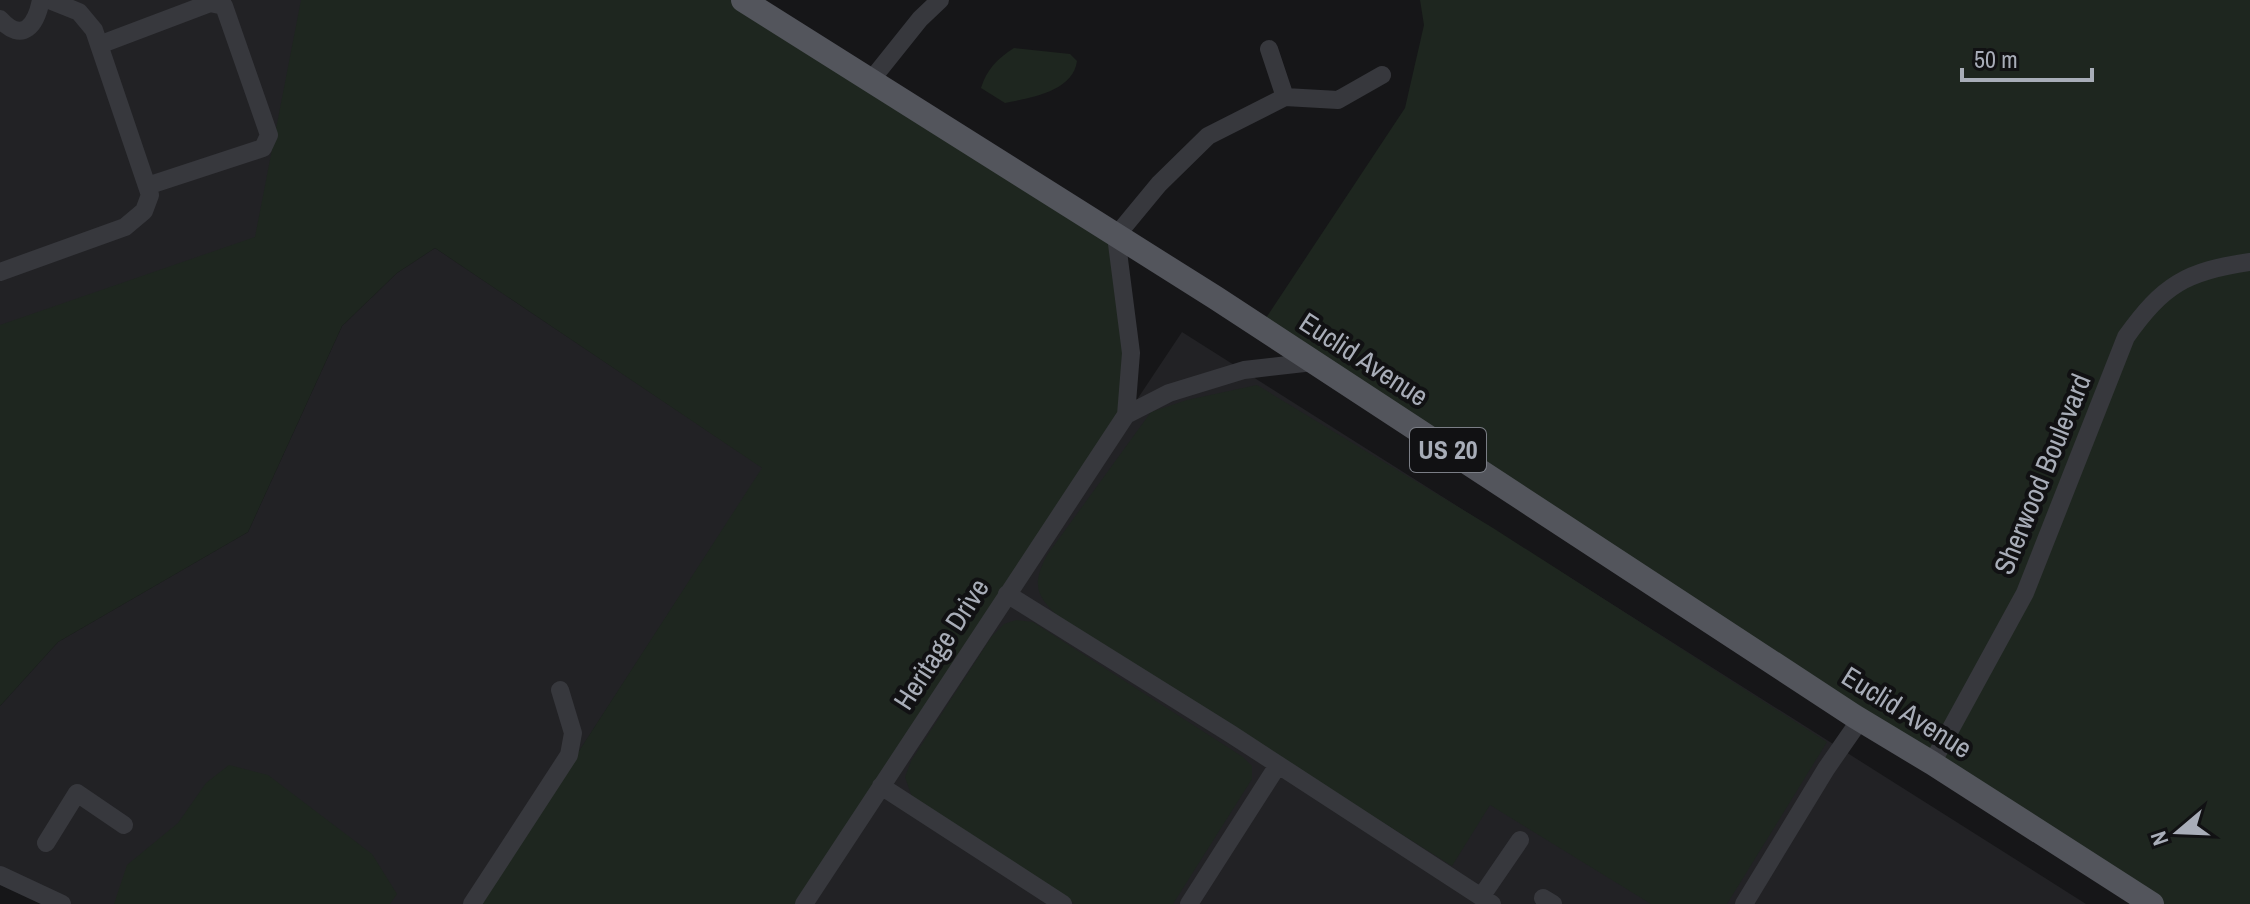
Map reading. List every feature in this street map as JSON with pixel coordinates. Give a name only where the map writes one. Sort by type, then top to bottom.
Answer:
[{"type":"main road","name":"Euclid Avenue","points":[[743,0],[872,79],[955,136],[1313,362],[1860,720],[2152,904]]},
{"type":"street","points":[[0,19],[13,29],[23,30],[32,26],[38,17],[41,0]]},
{"type":"street","points":[[0,272],[125,227],[144,211],[150,195],[94,30],[79,12],[49,0]]},
{"type":"street","points":[[872,79],[920,19],[940,0]]},
{"type":"street","points":[[99,45],[210,3],[224,6],[269,135],[263,148],[147,186]]},
{"type":"street","points":[[1269,49],[1285,97]]},
{"type":"street","points":[[1116,236],[1159,184],[1208,136],[1285,97],[1338,100],[1382,75]]},
{"type":"street","name":"Heritage Drive","points":[[804,904],[1126,415],[1131,353],[1116,236]]},
{"type":"street","name":"Sherwood Boulevard","points":[[1932,763],[2025,593],[2126,337],[2148,306],[2177,283],[2215,267],[2250,262]]},
{"type":"street","name":"Heritage Drive","points":[[1126,415],[1169,393],[1244,370],[1313,362]]},
{"type":"street","points":[[1007,594],[1486,901],[1520,840]]},
{"type":"street","points":[[472,904],[569,755],[573,733],[560,690]]},
{"type":"street","points":[[1744,904],[1826,769],[1860,720]]},
{"type":"street","points":[[1189,904],[1278,765]]},
{"type":"street","points":[[881,786],[1063,904]]},
{"type":"street","points":[[46,843],[77,793],[124,825]]},
{"type":"street","points":[[0,875],[62,904]]},
{"type":"shaded area","points":[[0,0],[391,0],[343,228],[0,583]]},
{"type":"shaded area","points":[[301,0],[743,0],[1116,236],[1126,415],[804,904],[480,904],[762,468],[435,248],[397,273],[342,326],[248,532],[58,642],[0,706],[0,325],[255,237]]},
{"type":"shaded area","points":[[1420,0],[2250,0],[2250,904],[2152,904],[1260,327],[1405,108],[1424,25]]},
{"type":"shaded area","points":[[1014,48],[1070,54],[1077,61],[1074,72],[1059,87],[1048,92],[1005,103],[981,88],[993,65]]},
{"type":"shaded area","points":[[435,248],[763,468],[480,904],[62,904],[0,875],[0,706],[58,642],[248,532],[342,326],[397,273]]},
{"type":"shaded area","points":[[1182,332],[2086,904],[801,904]]},
{"type":"shaded area","points":[[1257,385],[1493,528],[1827,742],[1727,904],[1651,904],[1490,805],[1452,866],[1053,612],[1042,597],[1038,583],[1047,555],[1151,412],[1187,400]]},
{"type":"shaded area","points":[[1016,620],[1033,622],[1243,757],[1252,766],[1252,779],[1173,904],[1075,904],[913,800],[905,777],[911,761],[992,636],[1004,624]]},
{"type":"shaded area","points":[[229,765],[268,775],[372,854],[397,894],[390,904],[114,904],[127,865],[178,823],[206,783]]}]
